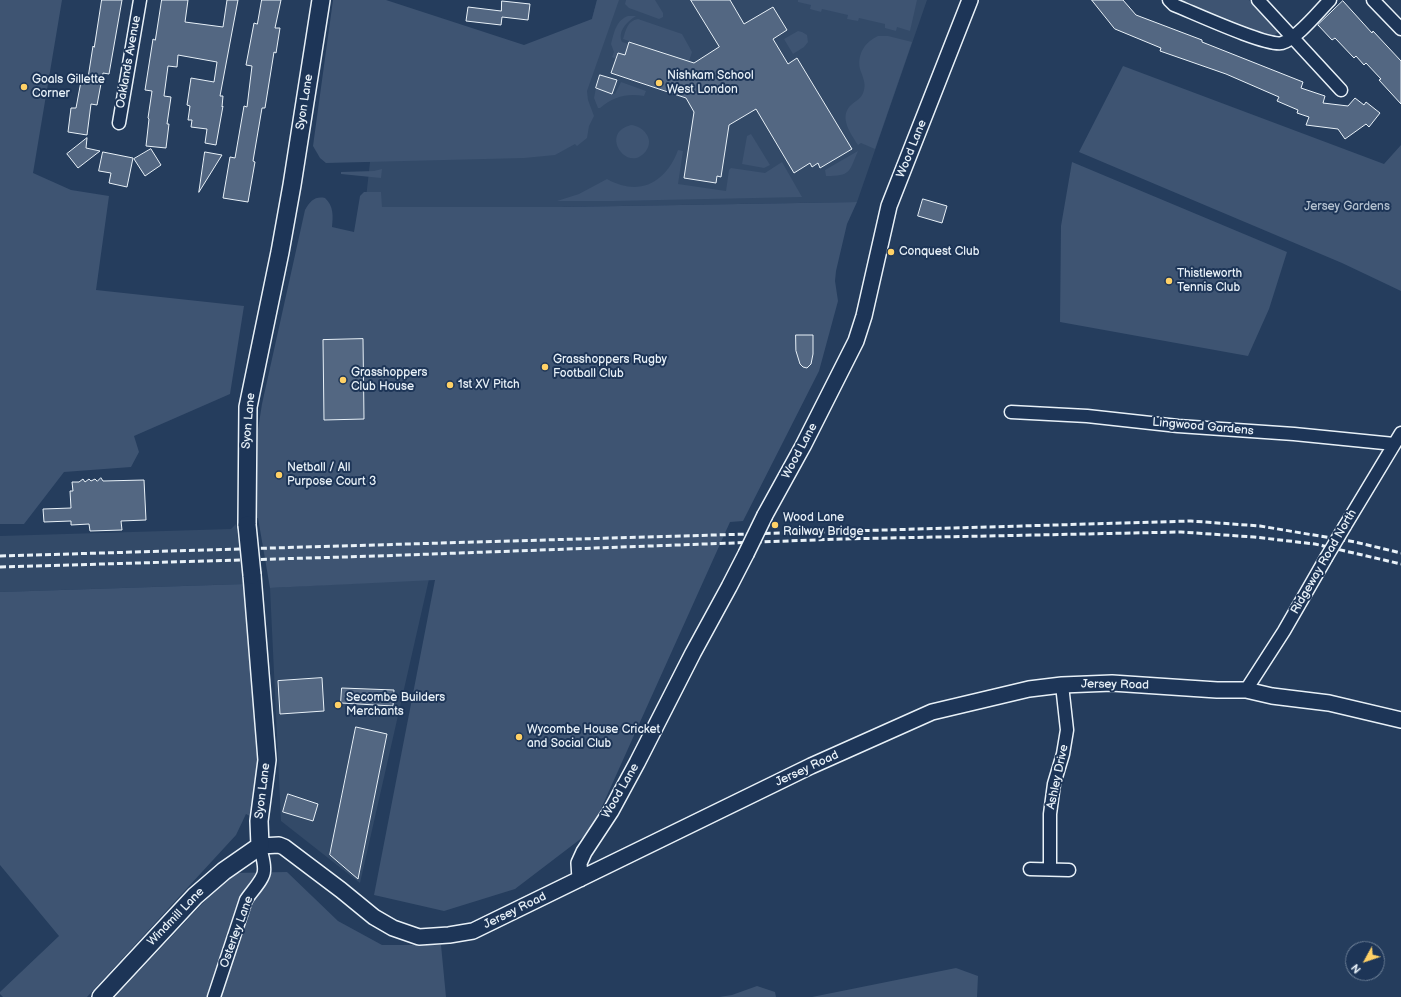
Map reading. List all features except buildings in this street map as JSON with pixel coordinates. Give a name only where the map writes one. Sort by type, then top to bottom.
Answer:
[{"type":"main road","name":"Syon Lane","points":[[260,846],[259,815],[267,760],[247,525],[248,407],[279,259],[321,0]]},
{"type":"main road","name":"Windmill Lane","points":[[101,997],[194,896],[224,871],[260,846]]},
{"type":"street","name":"Oaklands Avenue","points":[[119,123],[140,0]]},
{"type":"street","name":"Wood Lane","points":[[580,879],[579,863],[584,852],[611,811],[637,763],[693,653],[803,446],[856,340],[864,316],[889,206],[970,0]]},
{"type":"street","points":[[1169,0],[1174,5],[1253,38],[1281,43],[1293,38],[1330,0]]},
{"type":"street","points":[[1258,0],[1341,90]]},
{"type":"street","points":[[1373,0],[1401,29]]},
{"type":"street","name":"Lingwood Gardens","points":[[1012,412],[1087,416],[1178,426],[1294,434],[1394,444]]},
{"type":"street","name":"Ridgeway Road North","points":[[1246,690],[1284,631],[1401,433]]},
{"type":"street","name":"Jersey Road","points":[[260,846],[278,845],[284,847],[374,917],[393,928],[419,936],[449,935],[473,931],[811,766],[932,712],[1029,689],[1062,685],[1112,683],[1217,690],[1246,690],[1272,696],[1329,703],[1401,720]]},
{"type":"street","name":"Ashley Drive","points":[[1050,869],[1050,814],[1054,784],[1063,754],[1067,730],[1062,685]]},
{"type":"street","name":"Osterley Lane","points":[[214,997],[246,900],[263,877],[265,870],[260,846]]},
{"type":"street","points":[[1030,869],[1069,870]]},
{"type":"shaded area","name":"Nishkam School West London","points":[[597,0],[927,0],[857,202],[562,207],[365,207],[370,162],[350,162],[353,125],[523,49],[584,48]]},
{"type":"shaded area","points":[[236,524],[244,584],[0,592],[0,536],[231,529]]},
{"type":"shaded area","name":"Secombe Builders Merchants","points":[[429,579],[360,883],[281,821],[270,588]]},
{"type":"green space","points":[[0,0],[62,0],[33,173],[71,190],[109,196],[96,290],[244,306],[230,394],[134,436],[139,452],[131,467],[64,472],[24,524],[0,524]]},
{"type":"green space","points":[[333,0],[386,0],[524,45],[592,19],[597,0],[619,0],[587,91],[588,100],[594,116],[589,126],[587,138],[577,146],[575,144],[555,155],[524,158],[326,163],[320,158],[313,146]]},
{"type":"green space","points":[[626,0],[655,0],[663,13],[663,17],[659,19],[629,8],[625,4]]},
{"type":"green space","points":[[798,0],[917,0],[910,31],[897,27],[896,31],[885,28],[885,24],[859,18],[858,21],[847,19],[848,15],[822,9],[821,12],[810,9],[811,5],[798,2]]},
{"type":"green space","points":[[1180,0],[1249,0],[1280,31],[1273,36],[1265,34]]},
{"type":"green space","points":[[628,16],[636,16],[624,27],[621,34],[622,42],[629,44],[625,55],[618,53],[616,59],[612,57],[614,52],[611,44],[613,36],[618,24]]},
{"type":"green space","points":[[638,19],[682,34],[692,52],[689,61],[623,39],[629,24]]},
{"type":"green space","points":[[798,31],[807,35],[808,42],[804,47],[793,54],[784,39]]},
{"type":"green space","points":[[878,36],[888,36],[912,42],[875,149],[861,143],[858,145],[847,126],[846,116],[850,106],[860,97],[864,90],[864,82],[859,64],[863,49],[869,42]]},
{"type":"green space","name":"Jersey Gardens","points":[[1123,66],[1384,164],[1401,145],[1401,291],[1342,263],[1079,152]]},
{"type":"green space","points":[[621,82],[646,91],[644,96],[632,95],[620,97],[598,108],[594,98],[596,88],[615,94]]},
{"type":"green space","points":[[631,125],[640,128],[646,134],[649,142],[646,151],[639,157],[631,158],[619,150],[616,143],[617,136],[621,129]]},
{"type":"green space","points":[[751,134],[770,165],[764,168],[742,164],[747,136]]},
{"type":"green space","points":[[678,150],[683,151],[678,184],[726,191],[729,170],[731,168],[765,173],[782,162],[802,197],[557,201],[579,194],[607,179],[630,187],[650,184],[666,171]]},
{"type":"green space","points":[[858,151],[851,168],[845,174],[826,176],[825,170]]},
{"type":"green space","name":"Thistleworth Tennis Club","points":[[1072,162],[1287,252],[1269,309],[1248,356],[1060,322],[1061,226]]},
{"type":"green space","points":[[382,169],[381,178],[341,174],[341,172],[374,171]]},
{"type":"green space","name":"Grasshoppers Rugby Football Club","points":[[364,192],[381,192],[382,207],[562,207],[857,202],[847,224],[836,271],[835,281],[838,301],[819,371],[743,521],[730,522],[591,831],[515,889],[444,911],[374,895],[435,580],[270,588],[258,518],[254,518],[255,448],[262,404],[305,210],[313,200],[325,198],[330,204],[333,216],[332,227],[354,232],[360,196]]},
{"type":"green space","points":[[244,584],[260,748],[259,783],[250,816],[246,814],[236,835],[87,997],[3,997],[0,992],[59,936],[0,865],[0,592]]},
{"type":"green space","points":[[287,872],[338,921],[382,945],[441,945],[446,997],[115,997],[231,873]]},
{"type":"green space","points":[[956,968],[978,976],[977,997],[812,997]]},
{"type":"green space","points":[[757,986],[775,992],[776,997],[719,997],[732,995]]},
{"type":"railway","points":[[0,556],[1191,521],[1260,526],[1355,542],[1401,553]]},
{"type":"railway","points":[[0,567],[378,556],[841,539],[1181,532],[1254,537],[1315,544],[1401,564]]},
{"type":"place","name":"Nishkam School West London","points":[[659,83]]},
{"type":"place","name":"Goals Gillette Corner","points":[[24,87]]},
{"type":"place","name":"Conquest Club","points":[[891,252]]},
{"type":"place","name":"Thistleworth Tennis Club","points":[[1169,281]]},
{"type":"place","name":"Grasshoppers Rugby Football Club","points":[[545,367]]},
{"type":"place","name":"Grasshoppers Club House","points":[[343,380]]},
{"type":"place","name":"1st XV Pitch","points":[[450,385]]},
{"type":"place","name":"Netball / All Purpose Court 3","points":[[279,475]]},
{"type":"place","name":"Wood Lane Railway Bridge","points":[[775,525]]},
{"type":"place","name":"Secombe Builders Merchants","points":[[338,705]]},
{"type":"place","name":"Wycombe House Cricket and Social Club","points":[[519,737]]}]
